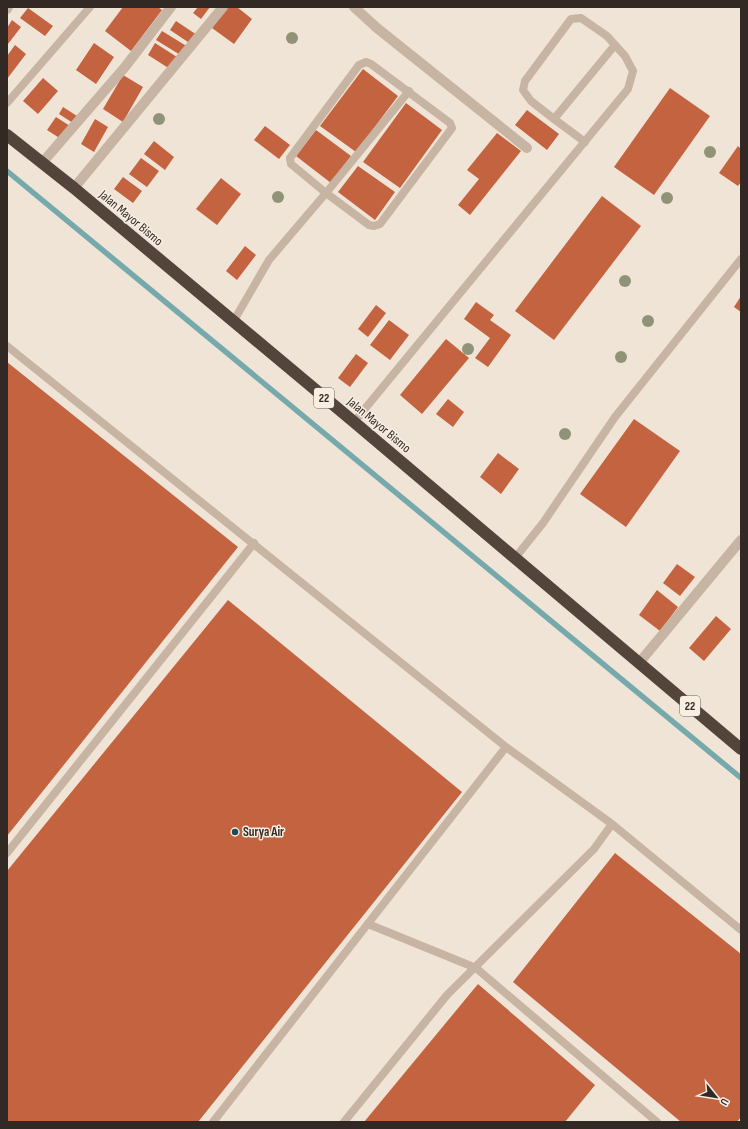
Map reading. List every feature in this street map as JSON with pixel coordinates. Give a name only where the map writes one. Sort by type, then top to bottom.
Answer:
[{"type":"highway","name":"Jalan Mayor Bismo","points":[[7,135],[74,188],[639,663]]},
{"type":"highway","name":"22","points":[[639,663],[741,749]]},
{"type":"street","points":[[42,164],[125,67],[171,7]]},
{"type":"street","points":[[74,188],[224,7]]},
{"type":"street","points":[[354,7],[377,28],[527,148]]},
{"type":"street","points":[[639,663],[741,540]]},
{"type":"lane","points":[[7,103],[90,7]]},
{"type":"lane","points":[[354,422],[585,142],[628,89],[633,71],[625,56],[607,36],[581,18],[571,19],[525,81],[523,90],[531,102],[585,142]]},
{"type":"lane","points":[[554,119],[615,45]]},
{"type":"lane","points":[[366,62],[371,64],[409,91],[450,123],[452,128],[380,224],[374,226],[369,225],[326,193],[291,164],[290,158],[359,65],[366,62]]},
{"type":"lane","points":[[233,322],[269,260],[409,91]]},
{"type":"lane","points":[[515,558],[543,522],[615,417],[741,259]]},
{"type":"lane","points":[[7,346],[506,747],[612,824],[741,930]]},
{"type":"lane","points":[[7,853],[254,544]]},
{"type":"lane","points":[[212,1122],[506,747]]},
{"type":"lane","points":[[344,1122],[447,996],[561,880],[594,849],[612,824]]},
{"type":"lane","points":[[368,924],[476,968],[657,1122]]},
{"type":"building","points":[[123,7],[158,7],[162,10],[131,51],[105,31]]},
{"type":"building","points":[[198,7],[210,7],[201,19],[193,13]]},
{"type":"building","points":[[228,7],[237,7],[252,19],[234,44],[212,28]]},
{"type":"building","points":[[28,8],[53,26],[45,36],[20,18]]},
{"type":"building","points":[[12,20],[21,27],[8,44],[7,28]]},
{"type":"building","points":[[176,21],[197,35],[191,44],[170,30]]},
{"type":"building","points":[[162,31],[188,47],[182,56],[156,40]]},
{"type":"building","points":[[94,43],[114,57],[96,84],[76,70]]},
{"type":"building","points":[[155,43],[177,57],[170,69],[148,55]]},
{"type":"building","points":[[15,45],[26,54],[7,79],[7,56]]},
{"type":"building","points":[[363,69],[398,96],[356,152],[320,126]]},
{"type":"building","points":[[123,75],[143,87],[123,122],[103,109]]},
{"type":"building","points":[[43,78],[58,91],[38,114],[23,101]]},
{"type":"building","points":[[670,88],[710,116],[654,195],[614,167]]},
{"type":"building","points":[[406,103],[442,130],[400,188],[363,162]]},
{"type":"building","points":[[63,107],[77,116],[73,123],[59,114]]},
{"type":"building","points":[[527,110],[559,134],[547,150],[515,125]]},
{"type":"building","points":[[56,117],[70,126],[61,139],[47,130]]},
{"type":"building","points":[[95,119],[108,127],[94,152],[81,144]]},
{"type":"building","points":[[265,126],[290,145],[279,159],[254,140]]},
{"type":"building","points":[[316,130],[351,156],[331,183],[296,156]]},
{"type":"building","points":[[497,133],[521,151],[470,215],[458,205],[479,179],[467,170]]},
{"type":"building","points":[[154,141],[174,157],[165,170],[144,154]]},
{"type":"building","points":[[738,146],[741,149],[741,182],[738,186],[719,173]]},
{"type":"building","points":[[141,158],[159,171],[147,187],[129,174]]},
{"type":"building","points":[[358,166],[395,192],[375,220],[338,192]]},
{"type":"building","points":[[123,177],[142,191],[133,203],[114,189]]},
{"type":"building","points":[[221,178],[241,194],[217,225],[196,209]]},
{"type":"building","points":[[602,196],[641,226],[554,340],[515,311]]},
{"type":"building","points":[[245,246],[256,255],[237,280],[226,271]]},
{"type":"building","points":[[741,296],[741,312],[734,307]]},
{"type":"building","points":[[476,302],[494,315],[490,320],[511,335],[488,367],[475,358],[490,338],[464,319]]},
{"type":"building","points":[[376,305],[386,313],[368,337],[358,329]]},
{"type":"building","points":[[389,320],[409,335],[390,360],[370,345]]},
{"type":"building","points":[[446,339],[469,358],[422,414],[400,395]]},
{"type":"building","points":[[356,354],[368,363],[350,387],[338,378]]},
{"type":"building","points":[[7,362],[238,547],[7,836]]},
{"type":"building","points":[[448,399],[464,412],[453,427],[436,414]]},
{"type":"building","points":[[634,419],[680,451],[626,527],[580,494]]},
{"type":"building","points":[[498,453],[519,469],[501,494],[480,477]]},
{"type":"building","points":[[677,564],[695,577],[680,596],[663,583]]},
{"type":"building","points":[[657,590],[678,607],[660,631],[639,615]]},
{"type":"building","name":"Surya Air","points":[[228,600],[462,792],[198,1122],[7,1122],[7,871]]},
{"type":"building","points":[[716,616],[731,629],[704,661],[689,648]]},
{"type":"building","points":[[615,853],[741,954],[741,1117],[737,1122],[681,1122],[513,982]]},
{"type":"building","points":[[478,984],[595,1085],[565,1122],[364,1122]]},
{"type":"waterway","points":[[7,171],[741,778]]},
{"type":"place","name":"Surya Air","points":[[235,832]]}]
